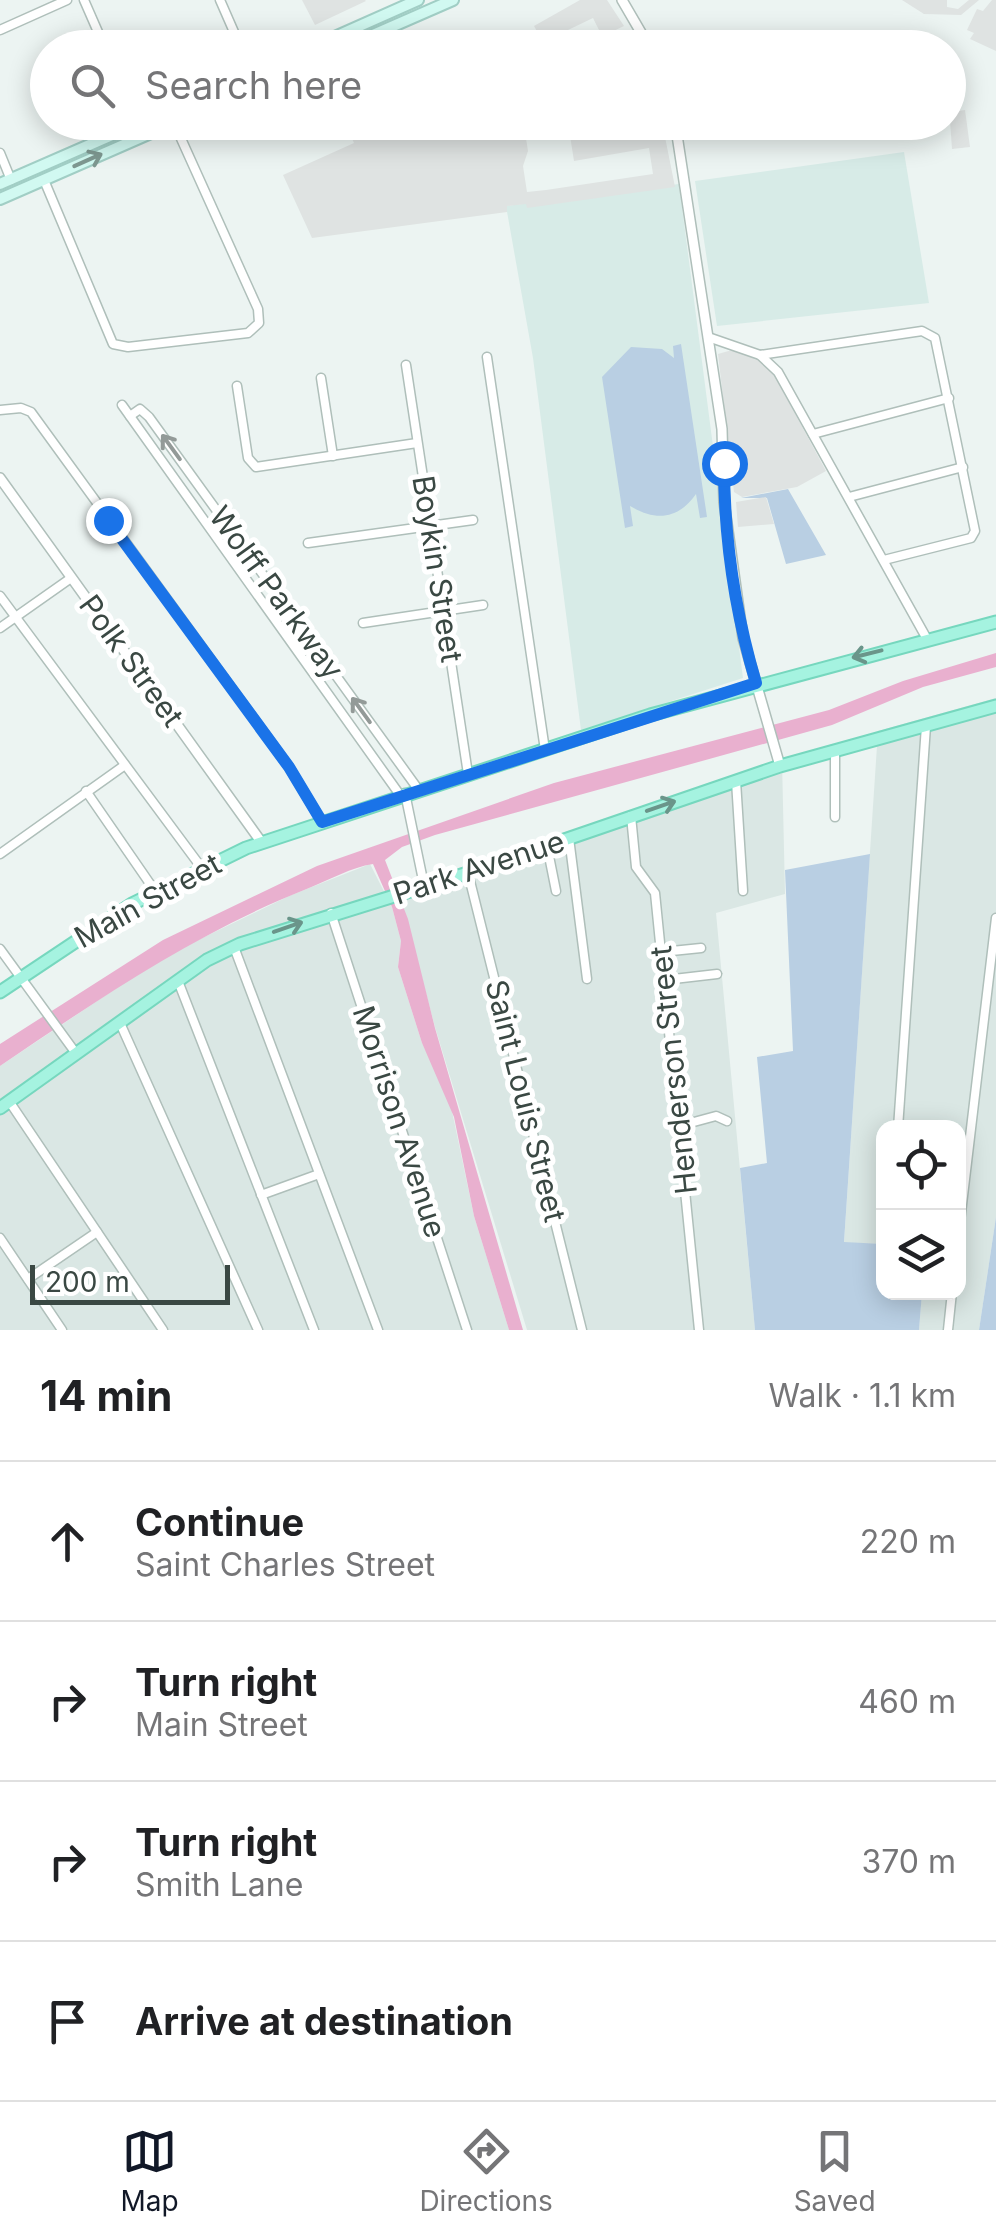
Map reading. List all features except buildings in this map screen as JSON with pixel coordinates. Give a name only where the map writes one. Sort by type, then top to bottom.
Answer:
[{"type":"main road","points":[[350,30],[418,0]]},
{"type":"main road","points":[[384,30],[453,0]]},
{"type":"main road","points":[[5,182],[107,140]]},
{"type":"main road","points":[[0,199],[44,180],[116,140]]},
{"type":"main road","name":"Main Street","points":[[0,992],[155,891],[201,867],[262,843],[418,789],[756,683],[996,622]]},
{"type":"main road","name":"Park Avenue","points":[[5,1105],[74,1052],[234,946],[468,873],[780,766],[996,706]]},
{"type":"street","points":[[0,30],[67,0]]},
{"type":"street","points":[[84,0],[97,30]]},
{"type":"street","points":[[220,0],[234,30]]},
{"type":"street","points":[[622,0],[640,30]]},
{"type":"street","points":[[44,180],[114,344],[128,347],[248,333],[258,322],[258,309],[183,140]]},
{"type":"street","points":[[679,140],[722,429],[724,502],[743,638],[780,766]]},
{"type":"street","points":[[0,153],[5,182]]},
{"type":"street","points":[[760,355],[927,332],[938,342],[975,531],[971,538],[884,560]]},
{"type":"street","points":[[708,337],[760,355],[778,372],[927,639]]},
{"type":"street","points":[[487,356],[544,750]]},
{"type":"street","name":"Boykin Street","points":[[406,365],[468,774]]},
{"type":"street","points":[[322,378],[333,456]]},
{"type":"street","points":[[237,386],[252,465],[418,443]]},
{"type":"street","points":[[813,434],[949,398]]},
{"type":"street","points":[[122,405],[258,600],[403,794],[424,885]]},
{"type":"street","points":[[0,410],[21,408],[31,412],[289,767],[322,822]]},
{"type":"street","name":"Wolff Parkway","points":[[130,416],[140,409],[150,417],[418,789]]},
{"type":"street","points":[[848,497],[963,467]]},
{"type":"street","name":"Polk Street","points":[[0,478],[262,843]]},
{"type":"street","points":[[308,543],[473,520]]},
{"type":"street","points":[[0,628],[71,578]]},
{"type":"street","points":[[0,596],[201,867]]},
{"type":"street","points":[[363,622],[483,605]]},
{"type":"street","points":[[899,1120],[926,726]]},
{"type":"street","points":[[376,757],[389,748]]},
{"type":"street","points":[[835,751],[835,817]]},
{"type":"street","points":[[0,854],[125,765]]},
{"type":"street","points":[[736,781],[743,890]]},
{"type":"street","points":[[86,791],[155,891]]},
{"type":"street","name":"Henderson Street","points":[[631,816],[636,867],[656,892],[699,1330]]},
{"type":"street","points":[[568,838],[587,980]]},
{"type":"street","points":[[547,846],[556,891]]},
{"type":"street","name":"Saint Louis Street","points":[[468,873],[582,1330]]},
{"type":"street","name":"Morrison Avenue","points":[[332,914],[467,1330]]},
{"type":"street","points":[[961,1210],[996,918]]},
{"type":"street","points":[[234,946],[378,1330]]},
{"type":"street","points":[[662,952],[700,948]]},
{"type":"street","points":[[0,950],[74,1052]]},
{"type":"street","points":[[665,980],[717,974]]},
{"type":"street","points":[[178,981],[314,1330]]},
{"type":"street","points":[[120,1023],[258,1330]]},
{"type":"street","points":[[5,1105],[163,1330]]},
{"type":"street","points":[[679,1126],[716,1116],[727,1120]]},
{"type":"street","points":[[261,1195],[319,1174]]},
{"type":"street","points":[[28,1279],[97,1232]]},
{"type":"street","points":[[0,1238],[62,1330]]},
{"type":"street","points":[[948,1330],[951,1300]]},
{"type":"shaded area","points":[[302,0],[365,0],[366,1],[315,25]]},
{"type":"shaded area","points":[[580,0],[607,0],[624,26],[599,30],[593,18],[568,30],[536,30],[534,26]]},
{"type":"shaded area","points":[[902,0],[947,0],[947,7],[958,9],[969,0],[979,0],[961,15],[924,14]]},
{"type":"shaded area","points":[[996,0],[996,51],[970,39],[974,33],[967,30],[977,9],[983,11]]},
{"type":"shaded area","points":[[966,117],[970,147],[952,149],[951,140],[966,140]]},
{"type":"shaded area","points":[[353,140],[526,140],[528,151],[523,166],[527,192],[653,174],[649,148],[574,161],[571,140],[666,140],[675,187],[527,208],[526,204],[507,206],[507,212],[312,238],[283,175],[354,143]]},
{"type":"shaded area","points":[[904,152],[929,303],[717,326],[695,181]]},
{"type":"shaded area","points":[[679,184],[743,678],[581,730],[533,358],[506,206]]},
{"type":"shaded area","points":[[681,344],[707,517],[700,518],[696,494],[682,509],[666,515],[648,514],[630,506],[633,526],[625,528],[602,377],[631,347],[662,349],[674,358],[673,346]]},
{"type":"shaded area","points":[[732,350],[760,359],[771,369],[826,471],[797,487],[742,497],[734,492],[718,354]]},
{"type":"shaded area","points":[[788,489],[826,555],[786,564],[767,498],[741,498]]},
{"type":"shaded area","points":[[766,497],[774,524],[738,527],[736,502]]},
{"type":"shaded area","points":[[996,653],[996,667],[923,687],[832,725],[435,835],[402,847],[385,860],[408,919],[435,1028],[523,1330],[509,1330],[474,1216],[454,1117],[422,1043],[398,967],[401,941],[392,907],[373,864],[267,906],[187,946],[0,1066],[0,1044],[163,940],[317,866],[554,783],[829,710],[903,681]]},
{"type":"shaded area","points":[[996,698],[996,1217],[979,1330],[919,1330],[921,1300],[966,1300],[966,1120],[876,1120],[876,1244],[844,1243],[878,731]]},
{"type":"shaded area","points":[[782,760],[785,894],[716,913],[755,1330],[527,1330],[435,1027],[398,888]]},
{"type":"shaded area","points":[[870,854],[844,1242],[876,1244],[876,1300],[921,1300],[919,1330],[755,1330],[740,1168],[767,1163],[757,1057],[793,1051],[785,870]]},
{"type":"shaded area","points":[[370,864],[392,907],[401,941],[398,967],[422,1043],[449,1097],[474,1216],[509,1330],[0,1330],[0,1066],[163,957],[289,896]]},
{"type":"shaded area","points":[[996,1217],[996,1330],[979,1330]]},
{"type":"route","points":[[108,520],[289,767],[322,822],[756,683],[743,638],[732,567],[724,463]]}]
